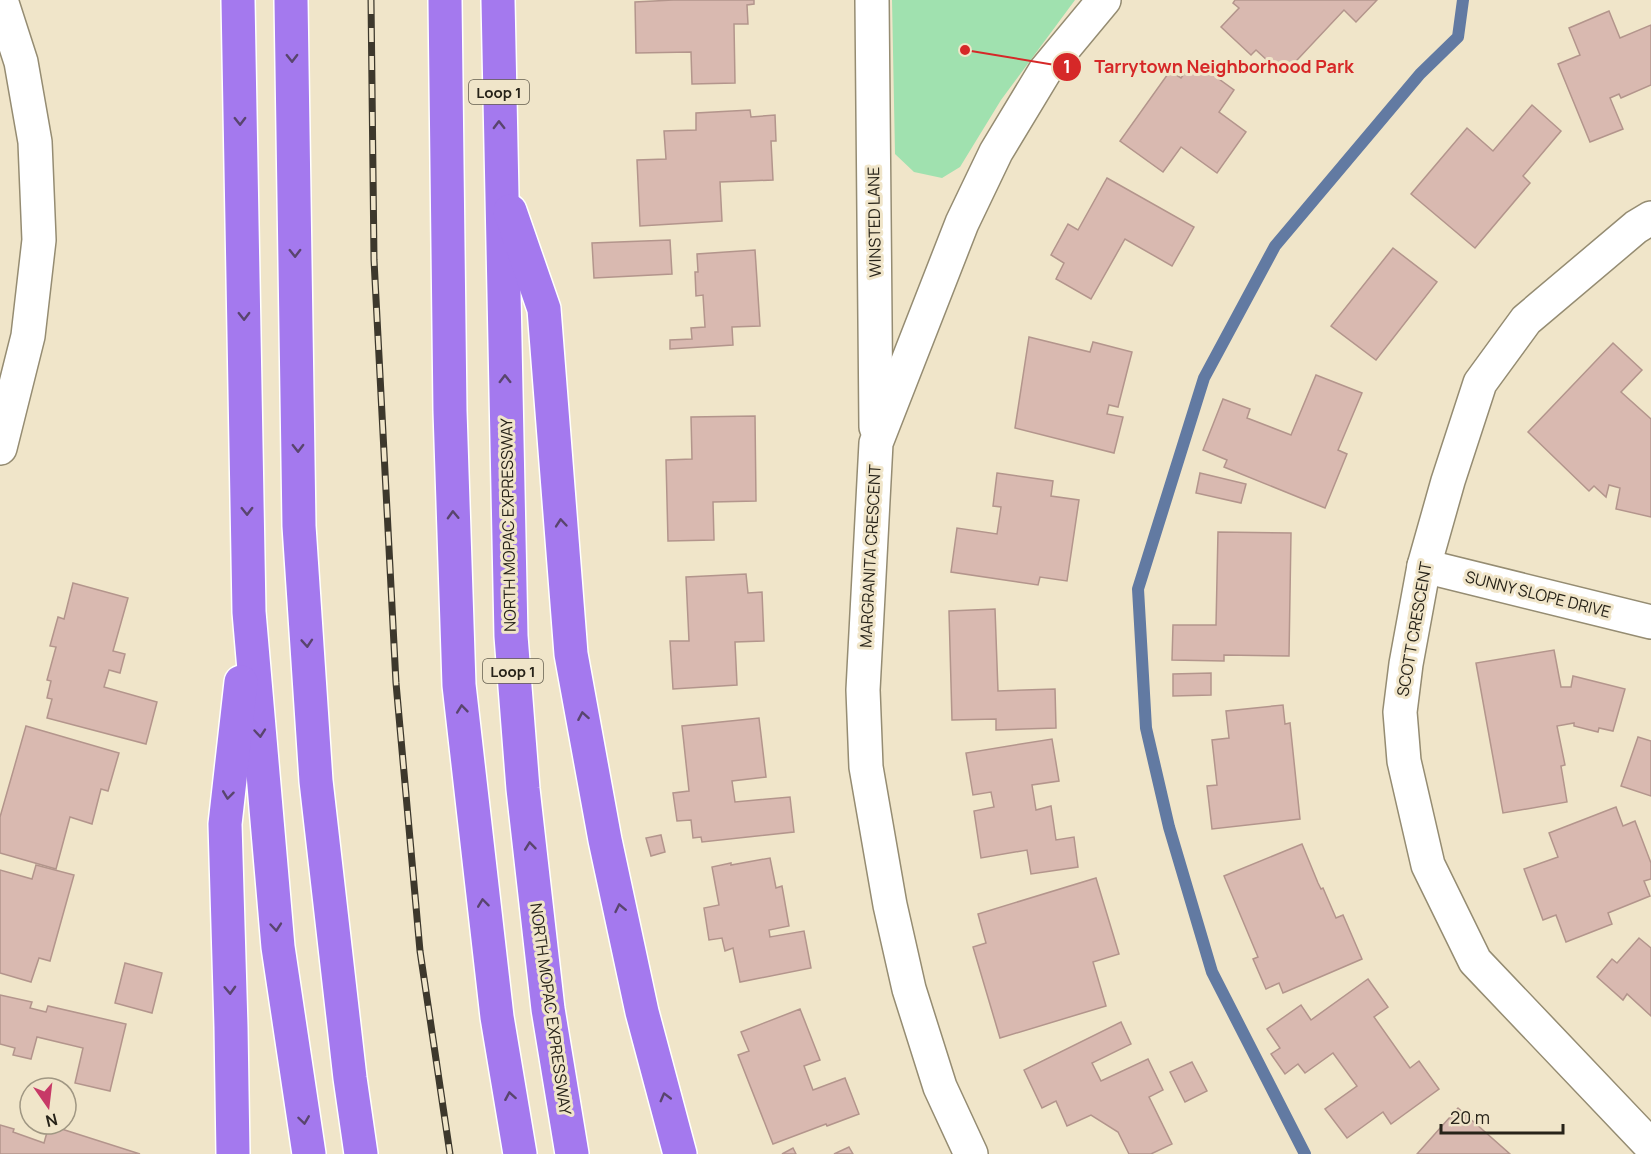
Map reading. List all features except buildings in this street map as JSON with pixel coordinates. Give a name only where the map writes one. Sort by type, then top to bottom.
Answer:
[{"type":"highway","points":[[238,0],[249,612],[278,947],[309,1154]]},
{"type":"highway","points":[[291,0],[299,526],[315,781],[336,968],[362,1154]]},
{"type":"highway","points":[[445,0],[450,411],[459,685],[497,1017],[520,1154]]},
{"type":"highway","name":"NORTH MOPAC EXPRESSWAY","points":[[498,0],[511,636],[523,789],[548,1009],[572,1154]]},
{"type":"highway","points":[[500,184],[544,309],[571,654],[608,852],[642,1012],[680,1154]]},
{"type":"highway","points":[[233,1154],[225,824],[249,612]]},
{"type":"street","points":[[0,448],[28,336],[39,240],[34,142],[21,62],[1,0]]},
{"type":"street","name":"WINSTED LANE","points":[[872,0],[876,443]]},
{"type":"street","name":"MARGRANITA CRESCENT","points":[[971,1154],[940,1087],[909,989],[890,905],[866,767],[862,690],[876,443],[962,223],[996,152],[1045,71],[1104,0]]},
{"type":"street","name":"SCOTT CRESCENT","points":[[1651,218],[1636,227],[1526,320],[1480,383],[1448,481],[1424,566],[1406,664],[1400,712],[1404,761],[1428,865],[1475,961],[1651,1146]]},
{"type":"street","name":"SUNNY SLOPE DRIVE","points":[[1424,566],[1651,622]]},
{"type":"green space","points":[[892,0],[1075,0],[1001,100],[960,167],[942,178],[914,172],[895,154]]},
{"type":"waterway","points":[[1305,1154],[1212,972],[1169,827],[1146,728],[1138,589],[1204,378],[1275,246],[1420,74],[1458,37],[1463,0]]},
{"type":"railway","points":[[371,0],[374,260],[396,683],[420,951],[450,1154]]},
{"type":"place","name":"Tarrytown Neighborhood Park","points":[[965,50]]}]
